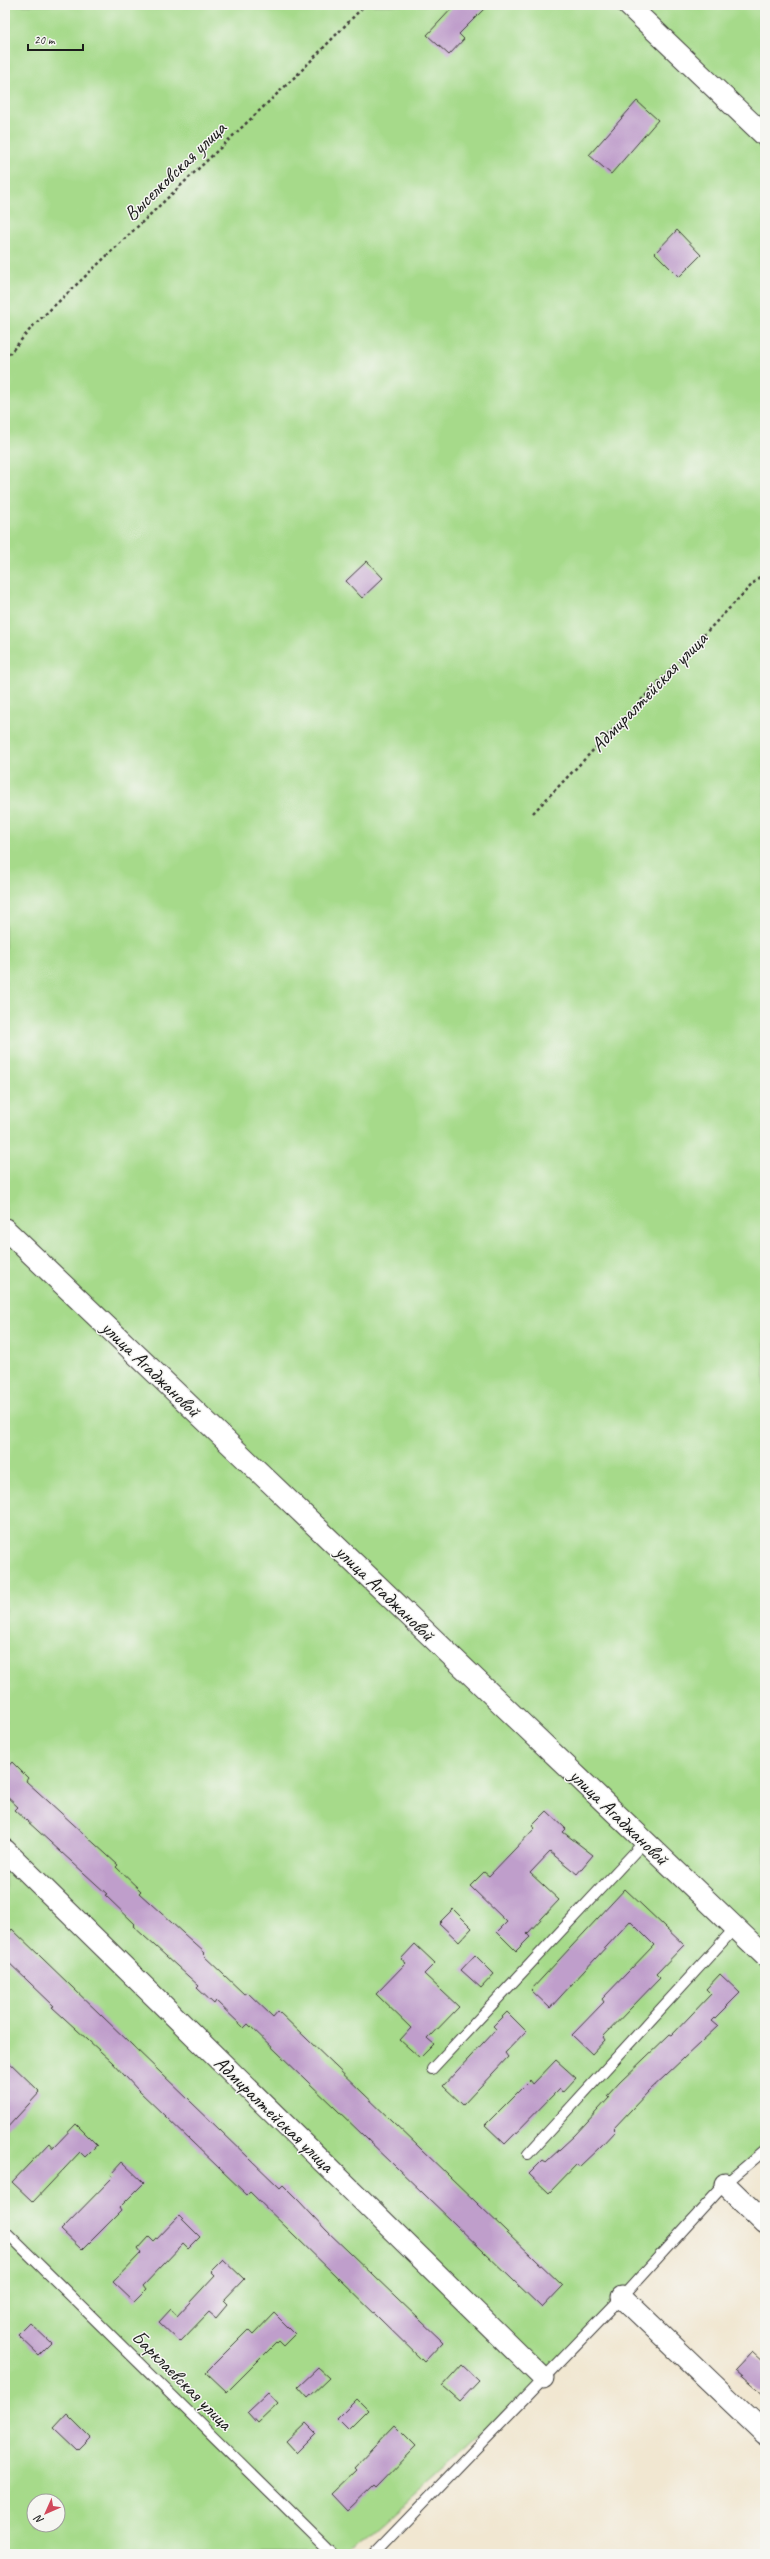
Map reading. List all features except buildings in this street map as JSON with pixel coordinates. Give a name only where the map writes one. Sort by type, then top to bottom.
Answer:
[{"type":"street","points":[[628,5],[765,136]]},
{"type":"street","name":"улица Агаджановой","points":[[5,1229],[765,1956]]},
{"type":"street","name":"Адмиралтейская улица","points":[[5,1850],[543,2378]]},
{"type":"street","points":[[725,2184],[765,2223]]},
{"type":"street","points":[[622,2298],[765,2434]]},
{"type":"lane","points":[[432,2069],[645,1841]]},
{"type":"lane","points":[[528,2154],[735,1928]]},
{"type":"lane","points":[[374,2554],[622,2298],[725,2184],[765,2150]]},
{"type":"lane","name":"Барклаевская улица","points":[[5,2231],[333,2554]]},
{"type":"path","name":"Выселковская улица","points":[[5,359],[33,326],[300,73],[365,5]]},
{"type":"path","name":"Адмиралтейская улица","points":[[533,813],[765,571]]},
{"type":"green space","points":[[5,5],[765,5],[765,2143],[543,2378],[348,2554],[5,2554]]}]
